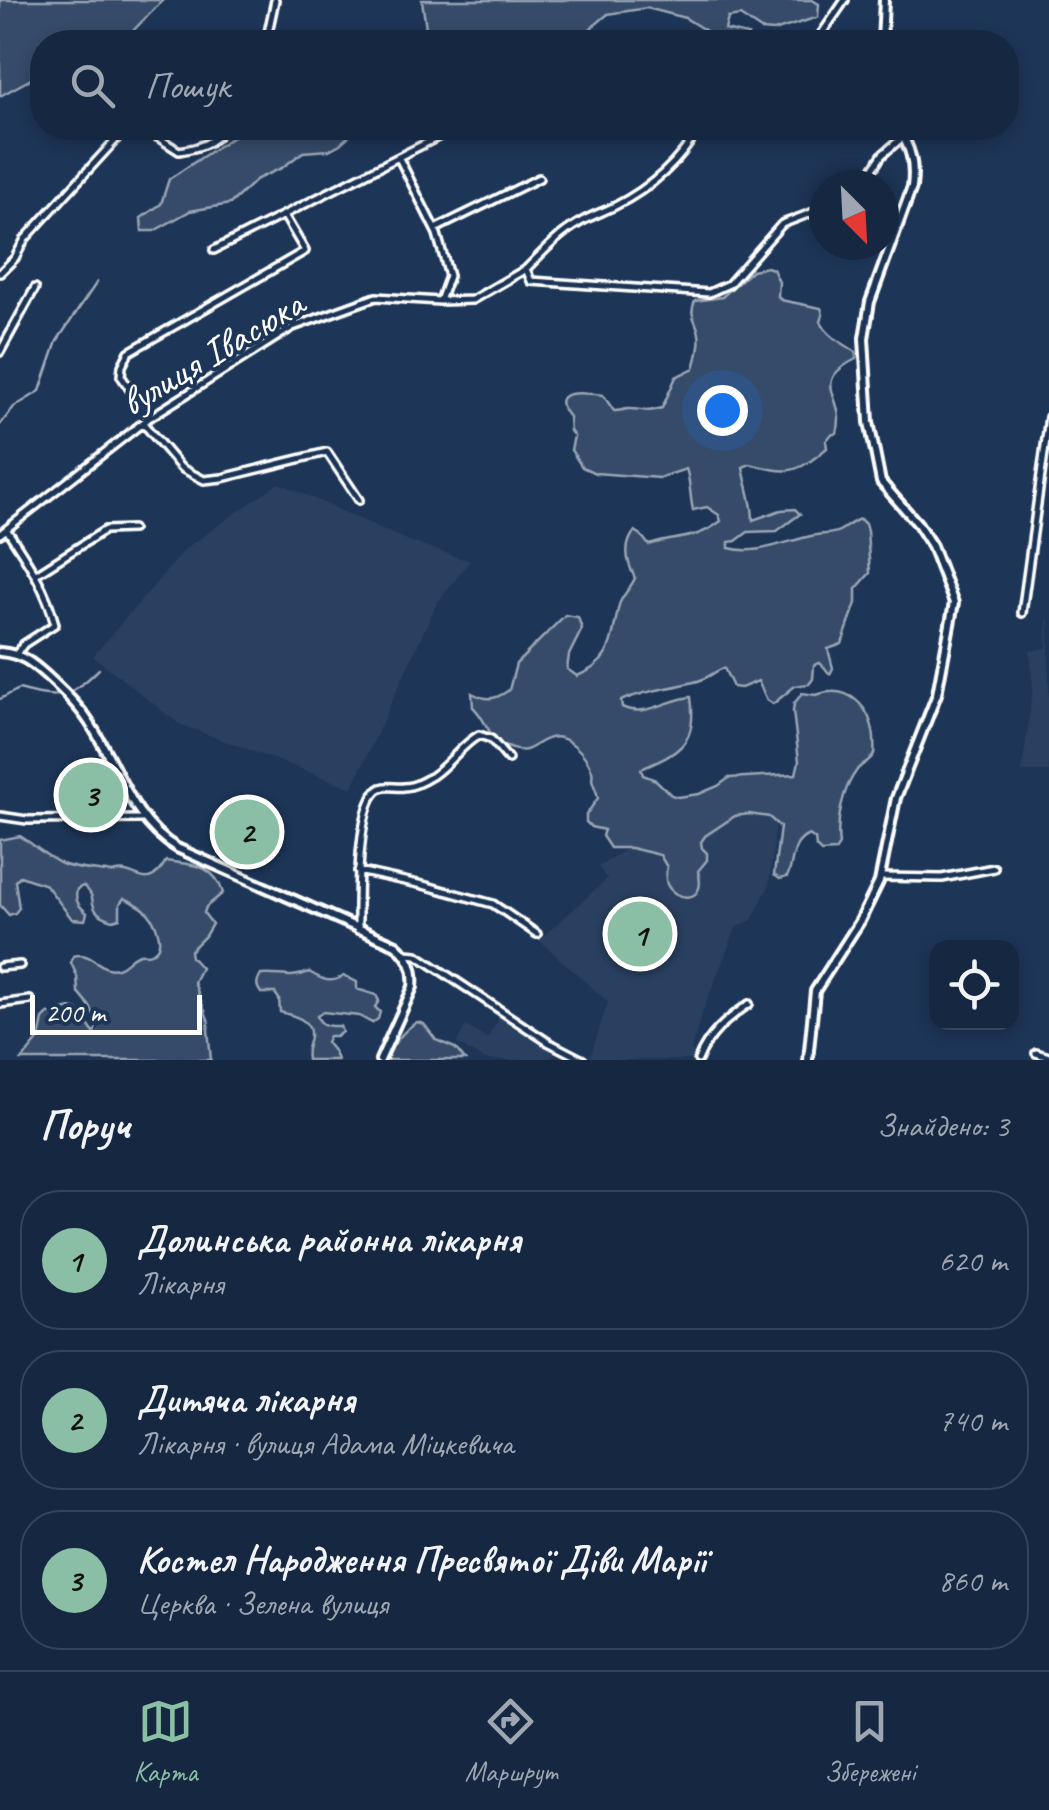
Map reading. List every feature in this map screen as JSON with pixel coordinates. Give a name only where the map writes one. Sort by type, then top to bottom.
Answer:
[{"type":"street","points":[[269,30],[275,0]]},
{"type":"street","points":[[824,30],[845,0]]},
{"type":"street","points":[[883,30],[884,0]]},
{"type":"street","points":[[0,273],[15,258],[25,239],[116,140]]},
{"type":"street","points":[[162,140],[179,151],[200,148],[212,140]]},
{"type":"street","points":[[214,250],[433,140]]},
{"type":"street","name":"вулиця Івасюка","points":[[3,532],[149,418],[293,327],[376,297],[472,300],[526,269],[567,231],[638,192],[668,170],[692,140]]},
{"type":"street","points":[[872,170],[899,140]]},
{"type":"street","points":[[808,1060],[815,991],[860,921],[881,877],[896,798],[937,694],[954,603],[932,546],[881,482],[869,422],[864,338],[870,302],[912,188],[912,152],[906,140]]},
{"type":"street","points":[[398,158],[435,229],[449,276],[440,301]]},
{"type":"street","points":[[435,229],[539,178]]},
{"type":"street","points":[[526,269],[530,281],[709,293],[729,284],[782,224],[809,214]]},
{"type":"street","points":[[149,418],[121,376],[129,352],[305,251],[284,215]]},
{"type":"street","points":[[0,352],[35,288]]},
{"type":"street","points":[[1022,613],[1049,417]]},
{"type":"street","points":[[143,423],[181,468],[204,480],[326,452],[359,500]]},
{"type":"street","points":[[36,574],[105,530],[132,529]]},
{"type":"street","points":[[3,532],[36,574],[48,596],[55,624],[24,644],[17,654]]},
{"type":"street","points":[[0,652],[17,654],[58,686],[88,720],[142,820],[160,838],[396,945],[406,954],[414,974],[413,987],[380,1060]]},
{"type":"street","points":[[358,930],[358,871],[366,812],[376,790],[412,786],[428,778],[479,736],[491,739],[508,759]]},
{"type":"street","points":[[0,816],[27,820],[142,820]]},
{"type":"street","points":[[881,877],[942,878],[994,868]]},
{"type":"street","points":[[358,871],[493,904],[537,934]]},
{"type":"street","points":[[406,954],[418,956],[548,1042],[583,1060]]},
{"type":"street","points":[[0,966],[20,965]]},
{"type":"street","points":[[0,1004],[30,1000]]},
{"type":"street","points":[[698,1060],[710,1037],[749,1004]]},
{"type":"street","points":[[1036,1052],[1049,1057]]},
{"type":"shaded area","points":[[0,0],[163,0],[134,30],[30,30],[30,80],[0,96]]},
{"type":"shaded area","points":[[422,0],[812,0],[819,4],[818,17],[777,30],[761,30],[740,16],[728,18],[725,30],[704,30],[685,18],[647,8],[608,14],[589,30],[426,30]]},
{"type":"shaded area","points":[[228,140],[344,140],[329,150],[303,152],[282,168],[257,179],[230,204],[190,211],[154,231],[142,231],[141,218],[161,204],[169,179]]},
{"type":"shaded area","points":[[773,269],[779,282],[781,300],[821,308],[824,327],[856,352],[856,359],[834,376],[831,384],[839,420],[837,433],[826,441],[827,448],[791,470],[750,464],[743,467],[753,520],[781,510],[795,509],[800,514],[777,531],[748,532],[729,542],[729,548],[762,549],[833,533],[860,519],[867,531],[870,573],[856,589],[856,603],[842,644],[828,649],[833,668],[830,674],[820,663],[814,665],[809,684],[795,686],[773,704],[758,681],[733,687],[724,668],[698,681],[630,697],[621,701],[622,707],[648,709],[691,697],[691,725],[683,744],[641,769],[643,775],[678,797],[699,794],[729,778],[796,774],[799,761],[793,711],[802,693],[839,692],[856,700],[872,727],[874,752],[847,787],[835,851],[821,852],[815,839],[809,835],[803,838],[787,877],[780,879],[774,875],[780,827],[769,817],[735,816],[701,842],[707,860],[698,871],[698,890],[689,897],[671,890],[667,867],[660,855],[610,848],[602,836],[604,830],[586,822],[586,815],[598,798],[591,768],[575,746],[556,737],[527,750],[507,747],[496,739],[473,707],[472,693],[491,698],[509,690],[516,664],[565,615],[578,617],[582,629],[569,655],[567,669],[577,676],[598,664],[609,648],[622,598],[635,578],[628,554],[635,531],[649,545],[694,535],[721,521],[707,507],[693,510],[686,469],[659,478],[595,473],[582,467],[571,450],[574,436],[561,401],[570,394],[587,393],[603,395],[614,411],[662,408],[676,377],[694,368],[699,342],[693,315],[695,301],[722,297],[752,270]]},
{"type":"shaded area","points":[[279,483],[411,542],[470,561],[437,603],[352,788],[179,724],[93,656],[186,548]]},
{"type":"shaded area","points":[[1047,620],[1049,772],[1022,772],[1033,687],[1030,651],[1047,648]]},
{"type":"shaded area","points":[[726,814],[752,814],[776,821],[769,886],[752,920],[736,928],[691,1050],[697,1060],[589,1060],[608,1002],[539,940],[607,879],[598,867],[632,845]]},
{"type":"shaded area","points":[[20,836],[56,861],[74,868],[128,872],[146,878],[152,877],[166,861],[201,867],[214,876],[223,893],[206,907],[204,913],[212,924],[190,951],[201,968],[194,982],[209,1022],[211,1060],[22,1060],[39,1039],[43,1019],[48,1014],[70,1008],[77,1010],[94,1033],[98,1027],[91,1008],[78,992],[73,956],[86,956],[111,969],[117,968],[134,956],[153,952],[159,937],[149,914],[124,898],[120,918],[113,920],[97,912],[83,886],[77,889],[76,897],[87,913],[85,920],[72,919],[46,885],[20,876],[15,881],[19,908],[9,915],[0,905],[0,840]]},
{"type":"shaded area","points":[[309,972],[326,980],[344,976],[357,982],[357,989],[376,995],[379,1001],[375,1007],[380,1012],[378,1019],[372,1023],[359,1016],[323,1012],[317,1016],[323,1024],[340,1026],[342,1032],[329,1036],[326,1042],[337,1060],[307,1060],[308,1026],[280,1012],[275,993],[261,993],[257,986],[261,975]]},
{"type":"shaded area","points":[[500,1017],[555,1053],[549,1060],[485,1060],[456,1043],[466,1026],[487,1039]]},
{"type":"shaded area","points":[[417,1022],[424,1024],[436,1040],[455,1048],[465,1060],[387,1060],[398,1039]]},
{"type":"waterway","points":[[0,425],[14,407],[40,391],[57,341],[97,282]]},
{"type":"waterway","points":[[0,699],[19,689],[44,695],[63,694],[99,669]]},
{"type":"place","name":"Костел Народження Пресвятої Діви Марії","points":[[91,795]]},
{"type":"place","name":"Дитяча лікарня","points":[[247,832]]},
{"type":"place","name":"Долинська районна лікарня","points":[[640,934]]}]
